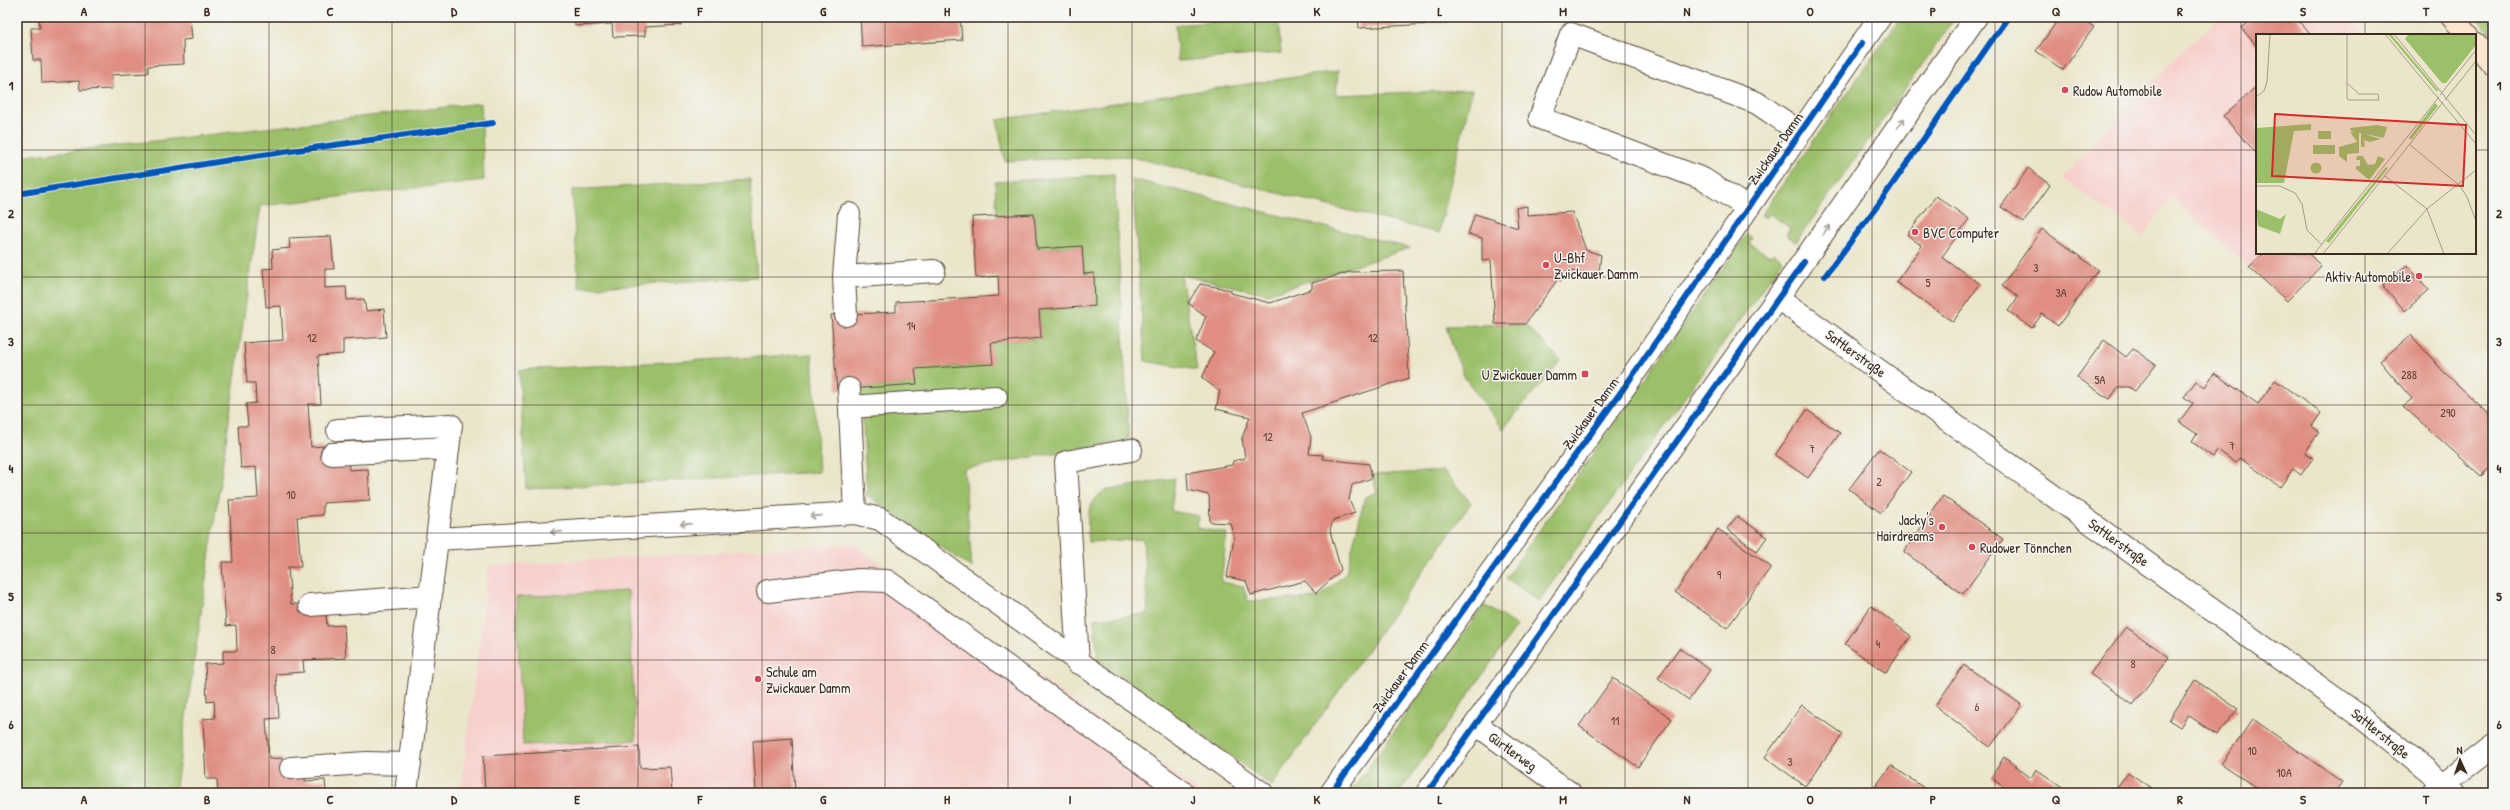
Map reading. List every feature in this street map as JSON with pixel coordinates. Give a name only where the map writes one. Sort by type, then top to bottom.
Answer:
[{"type":"main road","points":[[2452,17],[2467,34]]},
{"type":"main road","points":[[2476,44],[2493,64]]},
{"type":"street","name":"Zwickauer Damm","points":[[1331,793],[1626,385],[1880,17]]},
{"type":"street","points":[[1427,793],[1976,17]]},
{"type":"street","points":[[1748,208],[1703,179],[1540,118],[1571,34],[1757,103],[1800,132]]},
{"type":"street","points":[[846,315],[844,277],[849,214]]},
{"type":"street","points":[[844,277],[934,272]]},
{"type":"street","name":"Sattlerstraße","points":[[1778,298],[2361,717],[2443,790]]},
{"type":"street","points":[[855,513],[850,398],[996,397]]},
{"type":"street","points":[[338,430],[451,424],[406,793]]},
{"type":"street","points":[[332,454],[448,448]]},
{"type":"street","points":[[1078,663],[1066,462],[1131,450]]},
{"type":"street","points":[[438,539],[855,513],[880,519],[1078,663],[1262,793]]},
{"type":"street","points":[[768,591],[859,580],[887,581],[1184,793]]},
{"type":"street","points":[[310,605],[431,596]]},
{"type":"street","name":"Gürtlerweg","points":[[1476,724],[1570,793]]},
{"type":"street","points":[[2443,790],[2493,746]]},
{"type":"street","points":[[291,768],[366,763],[410,764]]},
{"type":"shaded area","points":[[2220,17],[2349,17],[2364,34],[2256,34],[2256,254],[2263,254],[2249,267],[2171,197],[2143,236],[2062,178],[2173,60]]},
{"type":"shaded area","name":"Schule am Zwickauer Damm","points":[[853,544],[1201,793],[460,793],[489,566]]},
{"type":"green space","points":[[1278,17],[1281,53],[1178,61],[1175,25]]},
{"type":"green space","points":[[1901,17],[1956,17],[1796,242],[1786,235],[1790,228],[1770,214],[1766,218],[1761,215]]},
{"type":"green space","points":[[2475,17],[2493,17],[2493,38]]},
{"type":"green space","points":[[1338,71],[1336,95],[1472,90],[1439,233],[1128,156],[1005,161],[997,120]]},
{"type":"green space","points":[[481,103],[484,180],[260,206],[175,793],[17,793],[17,157]]},
{"type":"green space","points":[[1114,174],[1129,440],[964,469],[972,568],[867,495],[861,388],[916,384],[915,369],[992,364],[991,343],[1041,338],[1039,310],[1095,306],[1094,274],[1084,274],[1082,246],[1037,249],[1034,214],[997,216],[995,182]]},
{"type":"green space","points":[[750,179],[757,277],[579,288],[572,190]]},
{"type":"green space","points":[[1132,179],[1410,248],[1268,294],[1181,275],[1197,370],[1145,361]]},
{"type":"green space","points":[[1747,234],[1752,238],[1749,243],[1770,256],[1773,253],[1783,260],[1539,601],[1506,578]]},
{"type":"green space","points":[[1525,324],[1561,360],[1503,429],[1465,378],[1446,326]]},
{"type":"green space","points":[[812,354],[819,472],[526,489],[519,370]]},
{"type":"green space","points":[[1444,471],[1471,503],[1272,786],[1098,660],[1094,619],[1148,614],[1143,539],[1089,542],[1088,520],[1090,508],[1093,502],[1104,491],[1175,478],[1171,511],[1199,516],[1197,528],[1227,533],[1221,582],[1243,586],[1248,601],[1319,598],[1346,573],[1365,497],[1377,492],[1372,475]]},
{"type":"green space","points":[[628,591],[636,740],[523,745],[516,597]]},
{"type":"green space","points":[[1484,605],[1517,626],[1399,793],[1350,793]]},
{"type":"building","points":[[39,17],[190,17],[192,39],[183,40],[184,64],[148,66],[148,73],[111,75],[112,89],[80,90],[79,81],[42,83],[41,60],[33,60],[31,28],[40,28]]},
{"type":"building","points":[[574,17],[680,17],[681,25],[645,27],[645,36],[613,37],[612,24],[575,26]]},
{"type":"building","points":[[860,17],[960,17],[962,40],[862,47]]},
{"type":"building","points":[[1358,17],[1446,17],[1447,23],[1359,28]]},
{"type":"building","points":[[2060,17],[2079,17],[2094,27],[2063,70],[2036,51]]},
{"type":"building","points":[[2254,17],[2295,17],[2310,34],[2256,34],[2256,45],[2241,28]]},
{"type":"building","points":[[2256,87],[2256,153],[2223,116]]},
{"type":"building","points":[[2028,168],[2050,185],[2024,222],[2001,207]]},
{"type":"building","points":[[1936,196],[1969,219],[1942,257],[1980,284],[1953,322],[1896,282],[1922,246],[1907,235]]},
{"type":"building","name":"U-Bhf Zwickauer Damm","points":[[1527,206],[1527,215],[1572,212],[1586,250],[1601,255],[1599,272],[1595,278],[1569,270],[1561,281],[1558,279],[1525,324],[1495,324],[1491,260],[1482,261],[1482,238],[1468,234],[1475,214],[1518,228],[1516,208]]},
{"type":"building","points":[[1034,214],[1037,249],[1082,246],[1084,274],[1094,273],[1095,306],[1039,310],[1041,338],[991,343],[993,364],[915,369],[917,384],[837,390],[831,315],[896,312],[896,302],[999,296],[998,276],[976,278],[972,217]]},
{"type":"building","points":[[2042,229],[2098,270],[2058,326],[2042,314],[2032,328],[2008,311],[2018,297],[2002,286]]},
{"type":"building","points":[[331,236],[334,269],[325,269],[325,288],[346,287],[347,300],[364,299],[366,311],[384,309],[386,337],[343,340],[343,354],[318,356],[321,404],[308,404],[311,447],[323,446],[324,458],[348,456],[349,470],[368,469],[370,500],[323,503],[323,515],[297,517],[301,567],[288,567],[291,604],[305,604],[306,616],[326,614],[327,626],[344,625],[346,658],[303,660],[304,672],[276,674],[279,718],[266,719],[269,759],[283,758],[283,772],[305,770],[305,781],[325,780],[326,793],[218,793],[217,779],[206,779],[203,719],[215,718],[214,701],[207,702],[205,664],[223,663],[223,651],[237,651],[236,625],[226,626],[222,562],[233,562],[229,500],[258,498],[256,467],[241,468],[238,426],[248,426],[246,404],[256,403],[255,383],[247,383],[244,343],[283,340],[281,306],[266,307],[263,269],[273,268],[272,250],[290,248],[289,238]]},
{"type":"building","points":[[2263,254],[2309,254],[2321,266],[2287,301],[2249,267]]},
{"type":"building","points":[[2407,265],[2429,290],[2405,311],[2383,286]]},
{"type":"building","points":[[1403,271],[1409,378],[1302,413],[1311,437],[1309,454],[1323,455],[1323,459],[1369,464],[1372,478],[1352,485],[1349,500],[1355,513],[1333,520],[1330,531],[1341,570],[1316,593],[1305,581],[1251,595],[1246,581],[1227,577],[1234,538],[1230,523],[1210,522],[1209,495],[1188,490],[1187,473],[1232,465],[1233,461],[1245,458],[1242,438],[1250,417],[1216,409],[1220,391],[1202,378],[1214,352],[1196,341],[1206,316],[1188,303],[1200,284],[1231,290],[1231,293],[1270,303],[1312,289],[1312,283],[1349,272]]},
{"type":"building","points":[[2411,335],[2443,371],[2493,418],[2493,465],[2481,476],[2403,406],[2412,399],[2380,361]]},
{"type":"building","points":[[2104,340],[2126,357],[2133,349],[2156,365],[2135,391],[2129,387],[2119,387],[2109,399],[2077,377]]},
{"type":"building","points":[[2214,373],[2258,404],[2275,380],[2321,413],[2312,426],[2319,432],[2305,453],[2313,458],[2301,475],[2293,469],[2280,487],[2240,458],[2236,463],[2218,450],[2213,457],[2192,442],[2197,434],[2179,422],[2193,403],[2184,397],[2196,381],[2205,387]]},
{"type":"building","points":[[1807,410],[1840,433],[1808,478],[1775,455]]},
{"type":"building","points":[[1879,449],[1911,472],[1881,513],[1849,489]]},
{"type":"building","points":[[1943,496],[2003,539],[1963,594],[1904,552]]},
{"type":"building","points":[[1737,516],[1767,537],[1757,551],[1727,529]]},
{"type":"building","points":[[1718,529],[1771,567],[1727,628],[1675,592]]},
{"type":"building","points":[[1871,606],[1911,636],[1886,673],[1845,644]]},
{"type":"building","points":[[2126,627],[2169,657],[2133,705],[2090,674]]},
{"type":"building","points":[[1679,648],[1710,670],[1689,700],[1658,678]]},
{"type":"building","points":[[1964,665],[2022,705],[1990,747],[1935,706]]},
{"type":"building","points":[[1613,678],[1672,719],[1638,767],[1579,726]]},
{"type":"building","points":[[2195,680],[2238,709],[2217,735],[2188,715],[2180,727],[2169,720]]},
{"type":"building","points":[[1802,705],[1843,734],[1805,786],[1765,757]]},
{"type":"building","points":[[2253,719],[2342,782],[2334,793],[2264,793],[2221,764]]},
{"type":"building","points":[[792,738],[795,793],[756,793],[753,741]]},
{"type":"building","points":[[639,747],[640,768],[670,767],[672,793],[485,793],[483,756]]},
{"type":"building","points":[[2004,757],[2031,778],[2036,769],[2071,793],[2012,793],[1991,778]]},
{"type":"building","points":[[1891,765],[1931,793],[1871,793]]},
{"type":"building","points":[[2128,772],[2155,791],[2154,793],[2113,793]]},
{"type":"building","points":[[869,790],[869,793],[840,793],[840,792]]},
{"type":"cycle path","points":[[1825,276],[1878,205],[2008,17]]},
{"type":"cycle path","points":[[1331,793],[1626,385],[1862,43]]},
{"type":"cycle path","points":[[17,194],[255,156],[493,123]]},
{"type":"cycle path","points":[[1427,793],[1804,262]]},
{"type":"place","name":"Rudow Automobile","points":[[2065,90]]},
{"type":"place","name":"BVC Computer","points":[[1915,232]]},
{"type":"place","name":"U-Bhf Zwickauer Damm","points":[[1546,265]]},
{"type":"place","name":"Aktiv Automobile","points":[[2419,276]]},
{"type":"place","name":"U Zwickauer Damm","points":[[1585,374]]},
{"type":"place","name":"Jacky's Hairdreams","points":[[1942,527]]},
{"type":"place","name":"Rudower Tönnchen","points":[[1972,547]]},
{"type":"place","name":"Schule am Zwickauer Damm","points":[[758,679]]}]
